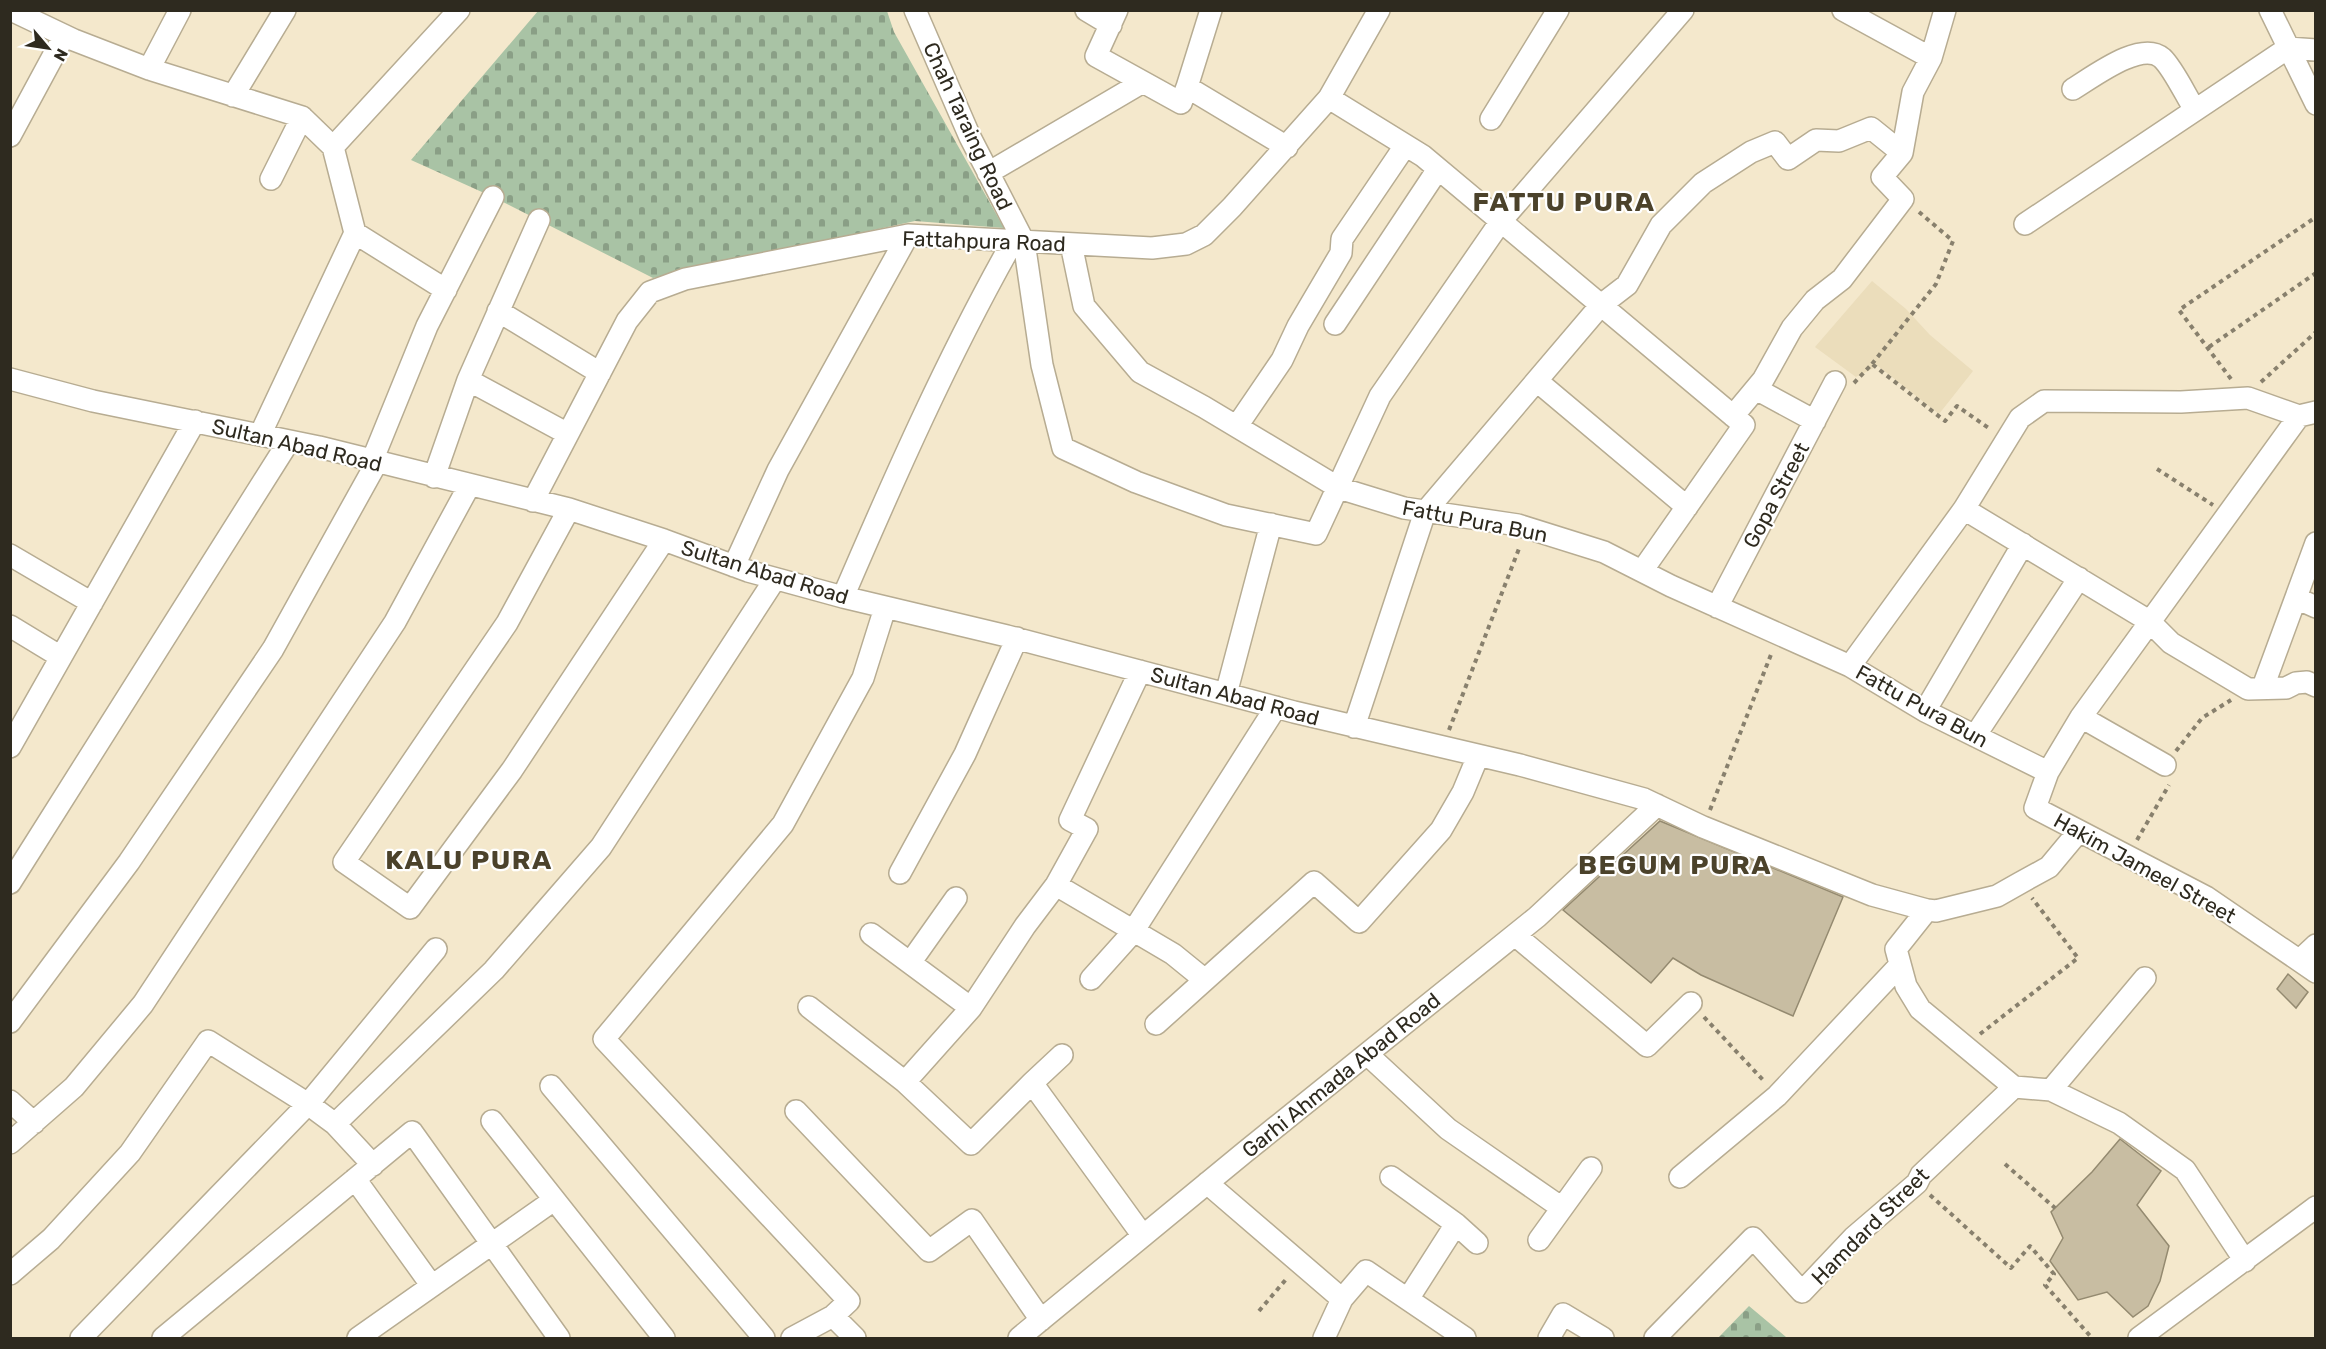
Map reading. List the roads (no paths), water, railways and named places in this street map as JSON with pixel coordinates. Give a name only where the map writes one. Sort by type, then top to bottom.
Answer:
[{"type":"street","points":[[11,10],[64,36],[149,69],[302,117],[333,147],[355,233],[260,435]]},
{"type":"street","points":[[149,69],[180,10]]},
{"type":"street","points":[[233,96],[285,10]]},
{"type":"street","points":[[333,147],[459,10]]},
{"type":"street","name":"Chah Taraing Road","points":[[915,10],[1018,241],[1042,365],[1063,448],[1136,482],[1226,515],[1271,524]]},
{"type":"street","points":[[1086,10],[1114,18],[1096,56],[1181,103],[1211,10]]},
{"type":"street","name":"Fattahpura Road","points":[[533,501],[627,321],[650,292],[684,279],[908,235],[1152,248],[1186,244],[1211,228],[1287,147],[1329,98],[1379,10]]},
{"type":"street","points":[[1491,119],[1558,10]]},
{"type":"street","points":[[1226,694],[1271,524],[1316,534],[1380,396],[1500,221],[1683,10]]},
{"type":"street","points":[[1843,10],[1931,58]]},
{"type":"street","points":[[1733,416],[1756,389],[1798,321],[1815,300],[1842,279],[1903,199],[1882,177],[1902,153],[1913,92],[1931,58],[1945,10]]},
{"type":"street","points":[[2270,10],[2316,104]]},
{"type":"street","points":[[10,135],[64,36]]},
{"type":"street","points":[[2025,224],[2288,48],[2316,50]]},
{"type":"street","points":[[2073,88],[2135,54],[2148,52],[2162,58],[2195,110]]},
{"type":"street","points":[[988,173],[1143,82]]},
{"type":"street","points":[[1187,87],[1287,147]]},
{"type":"street","points":[[1329,98],[1406,146],[1438,169],[1744,425],[1642,571]]},
{"type":"street","points":[[271,179],[302,117]]},
{"type":"street","points":[[1354,727],[1425,512],[1601,305],[1627,285],[1661,225],[1703,183],[1751,153],[1774,142],[1788,159],[1816,140],[1839,141],[1871,128],[1902,153]]},
{"type":"street","points":[[1237,426],[1282,360],[1298,326],[1341,252],[1342,239],[1406,146]]},
{"type":"street","points":[[1335,324],[1438,169]]},
{"type":"street","points":[[10,1022],[129,862],[273,649],[374,462],[427,326],[493,197]]},
{"type":"street","points":[[434,477],[468,380],[539,220]]},
{"type":"street","points":[[355,233],[446,290]]},
{"type":"street","points":[[734,566],[778,470],[908,235]]},
{"type":"street","points":[[843,597],[915,429],[966,324],[1018,241]]},
{"type":"street","name":"Fattu Pura Bun","points":[[1071,244],[1084,306],[1140,372],[1237,426],[1339,488],[1425,512],[1527,529],[1605,552],[1717,608],[1850,666],[1925,711],[2048,772]]},
{"type":"street","points":[[498,311],[600,373]]},
{"type":"street","name":"Sultan Abad Road","points":[[10,379],[93,401],[289,441],[569,510],[775,579],[885,608],[1017,638],[1276,708],[1442,747],[1633,796],[1703,827],[1872,895],[1927,910]]},
{"type":"street","points":[[468,380],[568,434]]},
{"type":"street","points":[[1537,381],[1687,507]]},
{"type":"street","name":"Gopa Street","points":[[1717,608],[1835,382]]},
{"type":"street","points":[[1756,389],[1815,421]]},
{"type":"street","points":[[1850,666],[1965,509],[2020,418],[2044,402],[2181,402],[2250,394],[2307,414],[2226,514],[2081,717],[2048,772]]},
{"type":"street","points":[[10,747],[195,422]]},
{"type":"street","points":[[10,883],[289,441]]},
{"type":"street","points":[[10,1143],[74,1087],[143,1004],[395,622],[469,486]]},
{"type":"street","points":[[1965,509],[2149,621],[2171,643],[2248,689],[2286,688],[2296,682],[2307,682],[2316,686]]},
{"type":"street","points":[[569,510],[507,624],[344,862],[410,908],[512,770],[664,540]]},
{"type":"street","points":[[2263,687],[2316,543]]},
{"type":"street","points":[[1925,711],[2023,544]]},
{"type":"street","points":[[10,555],[92,603]]},
{"type":"street","points":[[1975,736],[2079,578]]},
{"type":"street","points":[[334,1124],[494,970],[601,847],[775,579]]},
{"type":"street","points":[[2296,598],[2316,607]]},
{"type":"street","points":[[792,1338],[833,1316],[849,1301],[604,1039],[783,824],[863,678],[885,608]]},
{"type":"street","points":[[10,626],[61,657]]},
{"type":"street","points":[[900,873],[965,754],[1017,638]]},
{"type":"street","points":[[905,1082],[971,1008],[1024,926],[1056,885],[1087,829],[1070,820],[1140,671]]},
{"type":"street","points":[[1091,979],[1134,931],[1276,708]]},
{"type":"street","points":[[2081,717],[2165,765]]},
{"type":"street","points":[[1156,1024],[1314,882],[1359,922],[1441,830],[1463,792],[1478,756]]},
{"type":"street","name":"Hakim Jameel Street","points":[[2048,772],[2034,808],[2206,897],[2308,966]]},
{"type":"street","name":"Garhi Ahmada Abad Road","points":[[1019,1338],[1515,935],[1658,806]]},
{"type":"street","points":[[2079,831],[2049,867],[1997,896],[1936,911],[1927,910],[1896,949],[1906,986],[1920,1010],[2014,1087],[2051,1090],[2119,1123],[2185,1170],[2245,1261]]},
{"type":"street","points":[[1056,885],[1173,954],[1205,981]]},
{"type":"street","points":[[910,963],[956,898]]},
{"type":"street","points":[[871,934],[971,1008]]},
{"type":"street","points":[[1515,935],[1647,1046],[1691,1003]]},
{"type":"street","points":[[2308,966],[2316,945]]},
{"type":"street","points":[[81,1338],[308,1104],[436,949]]},
{"type":"street","points":[[1680,1177],[1778,1096],[1899,966]]},
{"type":"street","points":[[2051,1090],[2145,978]]},
{"type":"street","points":[[809,1007],[905,1082],[971,1144],[1062,1055]]},
{"type":"street","points":[[10,1274],[51,1239],[130,1153],[208,1041],[308,1104],[334,1124],[373,1165]]},
{"type":"street","points":[[1367,1054],[1448,1129],[1562,1208]]},
{"type":"street","points":[[1032,1083],[1143,1236]]},
{"type":"street","points":[[551,1086],[764,1338]]},
{"type":"street","name":"Hamdard Street","points":[[1655,1338],[1753,1238],[1802,1292],[1854,1237],[1917,1183],[1921,1175],[2014,1087]]},
{"type":"street","points":[[10,1101],[34,1123]]},
{"type":"street","points":[[796,1111],[929,1251],[972,1220],[1041,1320]]},
{"type":"street","points":[[492,1121],[664,1338]]},
{"type":"street","points":[[163,1338],[412,1132],[560,1338]]},
{"type":"street","points":[[1539,1240],[1591,1168]]},
{"type":"street","points":[[1391,1177],[1456,1224],[1477,1243]]},
{"type":"street","points":[[355,1179],[432,1286]]},
{"type":"street","points":[[1207,1183],[1342,1299]]},
{"type":"street","points":[[358,1338],[554,1200]]},
{"type":"street","points":[[2139,1338],[2316,1207]]},
{"type":"street","points":[[1408,1299],[1456,1224]]},
{"type":"street","points":[[1324,1338],[1342,1299],[1366,1271],[1466,1338]]},
{"type":"street","points":[[1549,1338],[1563,1314],[1603,1338]]},
{"type":"street","points":[[833,1316],[855,1338]]},
{"type":"district","name":"FATTU PURA","points":[[1564,202]]},
{"type":"district","name":"KALU PURA","points":[[469,860]]},
{"type":"district","name":"BEGUM PURA","points":[[1675,865]]}]
